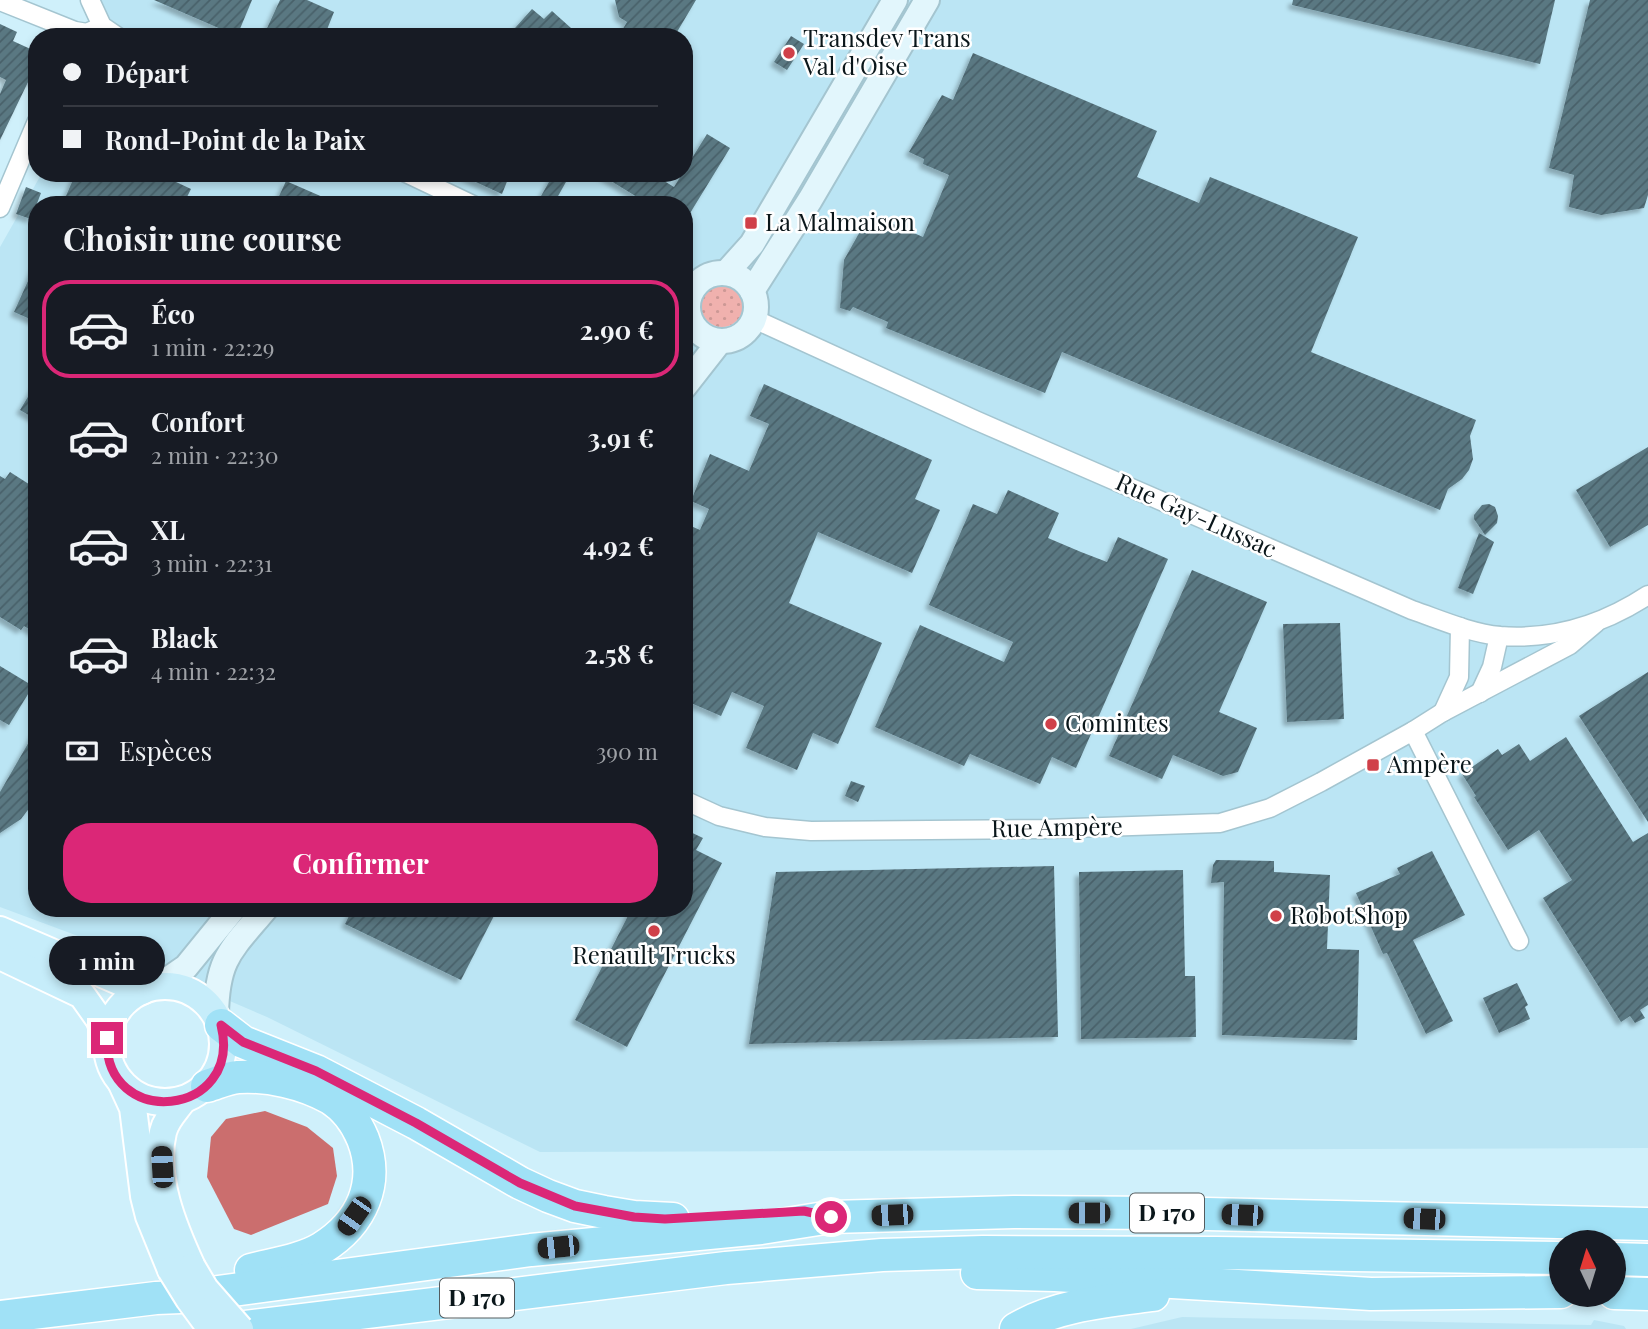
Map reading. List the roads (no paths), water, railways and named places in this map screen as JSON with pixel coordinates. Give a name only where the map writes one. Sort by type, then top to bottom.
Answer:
[{"type":"highway","points":[[218,1020],[243,1042],[316,1071],[416,1123],[520,1183],[575,1206],[634,1217],[665,1219],[804,1211],[831,1217]]},
{"type":"highway","points":[[156,1298],[175,1287],[287,1261],[321,1249],[344,1231],[364,1201],[371,1179],[368,1156],[358,1127],[352,1117],[332,1099],[295,1083],[265,1078],[236,1077],[195,1093]]},
{"type":"highway","name":"D 170","points":[[0,1317],[181,1297],[531,1250],[761,1228],[831,1217],[1014,1212],[1163,1213],[1648,1224]]},
{"type":"highway","points":[[1503,1220],[1557,1212],[1648,1213]]},
{"type":"highway","name":"D 170","points":[[229,1329],[726,1268],[882,1255],[983,1252],[1549,1258]]},
{"type":"highway","points":[[1626,1259],[1648,1260]]},
{"type":"highway","points":[[726,1268],[743,1276],[923,1272],[1015,1274],[1371,1294],[1549,1293]]},
{"type":"highway","points":[[1016,1329],[1030,1321],[1060,1311],[1106,1301],[1160,1294],[1284,1290]]},
{"type":"highway","points":[[1626,1293],[1648,1294]]},
{"type":"main road","points":[[726,274],[752,244],[895,0]]},
{"type":"main road","points":[[752,291],[810,200],[927,0]]},
{"type":"main road","points":[[693,288],[708,276],[726,274],[743,280],[752,291],[756,302],[754,319],[744,333],[729,341],[693,333]]},
{"type":"main road","points":[[693,376],[720,341]]},
{"type":"main road","points":[[107,1038],[112,1021],[121,1006],[186,967],[227,917]]},
{"type":"main road","points":[[211,1329],[188,1299],[169,1210],[162,1162],[163,1132],[169,1118],[218,1071],[223,1053],[216,993],[224,960],[259,917]]},
{"type":"main road","points":[[0,930],[150,989],[175,987],[191,992],[205,1002],[218,1020]]},
{"type":"main road","points":[[0,956],[82,995],[99,1019],[107,1038],[109,1059],[133,1108],[149,1216],[181,1268],[205,1289],[240,1329]]},
{"type":"main road","points":[[122,1084],[150,1101],[167,1103],[195,1093]]},
{"type":"street","points":[[90,0],[105,28]]},
{"type":"street","points":[[0,1],[61,28]]},
{"type":"street","points":[[98,28],[102,26]]},
{"type":"street","points":[[0,208],[28,142]]},
{"type":"street","points":[[425,182],[453,196]]},
{"type":"street","name":"Rue Gay-Lussac","points":[[754,319],[975,420],[1412,610],[1460,627],[1499,635],[1541,636],[1596,623],[1648,595]]},
{"type":"street","name":"Rue Ampère","points":[[693,804],[719,816],[765,827],[811,831],[1044,829],[1220,823],[1270,807],[1413,731],[1443,712],[1570,645],[1596,623]]},
{"type":"street","points":[[1443,712],[1459,677],[1460,627]]},
{"type":"street","points":[[1480,693],[1492,667],[1499,635]]},
{"type":"street","points":[[1413,731],[1519,941]]},
{"type":"place","name":"Transdev Trans Val d'Oise","points":[[789,53]]},
{"type":"place","name":"La Malmaison","points":[[751,223]]},
{"type":"place","name":"Comintes","points":[[1051,724]]},
{"type":"place","name":"Ampère","points":[[1373,765]]},
{"type":"place","name":"RobotShop","points":[[1276,916]]},
{"type":"place","name":"Renault Trucks","points":[[654,931]]}]
